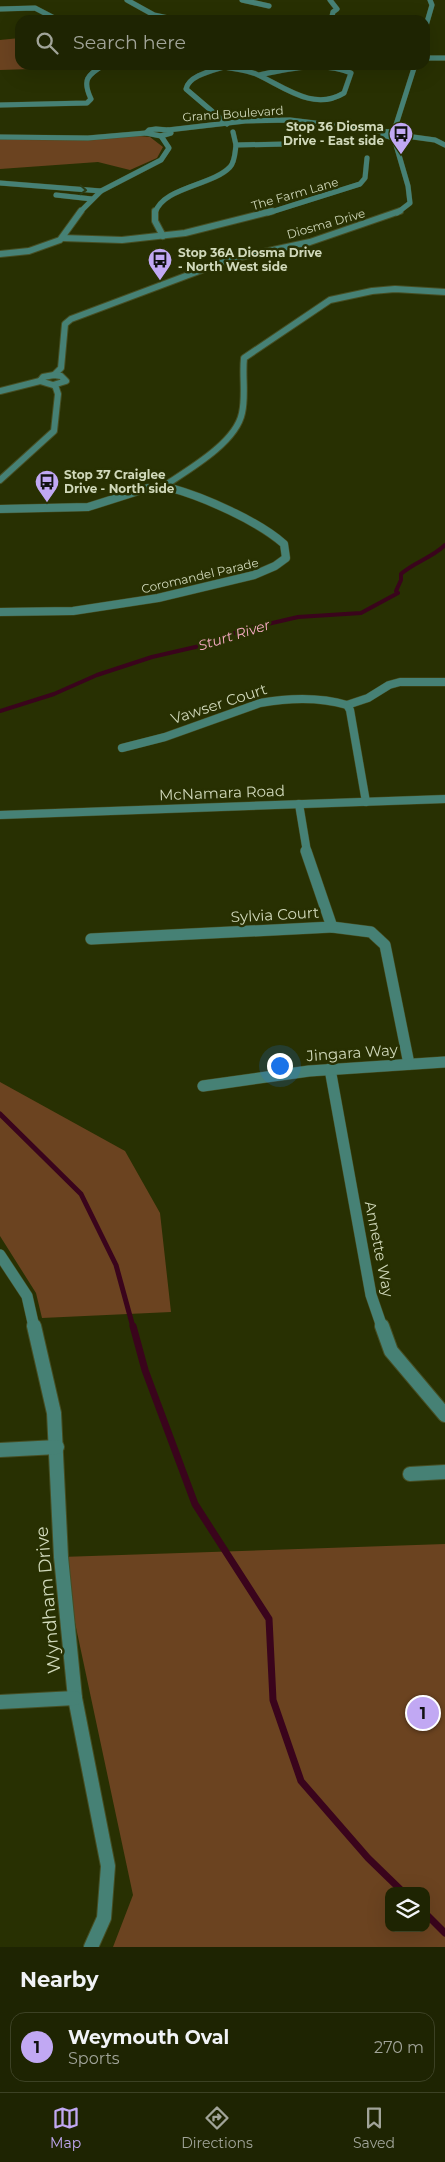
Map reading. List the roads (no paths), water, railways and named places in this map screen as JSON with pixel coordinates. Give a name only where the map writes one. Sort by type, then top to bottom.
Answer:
[{"type":"street","points":[[127,0],[154,15]]},
{"type":"street","points":[[242,0],[269,6]]},
{"type":"street","points":[[330,0],[337,9],[332,15]]},
{"type":"street","points":[[429,15],[432,5],[430,0]]},
{"type":"street","points":[[0,9],[35,8],[48,15]]},
{"type":"street","points":[[430,57],[445,58]]},
{"type":"street","points":[[0,105],[87,103],[91,99],[85,87],[86,81],[88,76],[97,70]]},
{"type":"street","points":[[216,70],[192,79],[187,84],[186,89],[226,124]]},
{"type":"street","points":[[241,70],[259,75],[299,97],[312,99],[341,95],[344,92],[351,72],[344,70]]},
{"type":"street","points":[[259,75],[288,70]]},
{"type":"street","points":[[413,70],[392,134],[403,133],[406,136],[445,140]]},
{"type":"street","name":"Grand Boulevard","points":[[169,131],[226,124],[290,120],[392,134]]},
{"type":"street","name":"Grand Boulevard","points":[[226,124],[292,123],[383,135],[392,134]]},
{"type":"street","points":[[146,133],[152,129],[169,131]]},
{"type":"street","points":[[0,137],[79,138],[146,133],[161,136],[169,131]]},
{"type":"street","points":[[161,234],[154,218],[159,204],[178,192],[220,175],[233,162],[236,145],[233,132]]},
{"type":"street","name":"Diosma Drive","points":[[54,375],[61,368],[65,324],[71,319],[232,259],[310,242],[401,211],[410,203],[410,194],[396,154],[392,134]]},
{"type":"street","points":[[0,254],[30,251],[54,244],[64,237],[79,213],[101,191],[161,160],[169,148],[161,136]]},
{"type":"street","points":[[435,140],[445,145]]},
{"type":"street","points":[[236,145],[286,144]]},
{"type":"street","name":"The Farm Lane","points":[[64,237],[108,241],[161,234],[186,234],[253,217],[360,184],[365,178],[367,158]]},
{"type":"street","points":[[0,183],[101,191]]},
{"type":"street","points":[[0,190],[44,194]]},
{"type":"street","points":[[52,194],[92,200]]},
{"type":"street","points":[[0,509],[88,506],[102,504],[148,488],[164,486],[218,448],[231,434],[243,414],[241,375],[244,358],[330,300],[372,291],[395,289],[445,292]]},
{"type":"street","points":[[0,391],[40,381],[43,377],[54,375],[62,376],[66,380],[55,385],[46,385],[40,381]]},
{"type":"street","points":[[0,480],[54,431],[58,394],[55,385]]},
{"type":"street","name":"Coromandel Parade","points":[[0,612],[81,610],[112,607],[264,573],[278,567],[286,559],[287,553],[284,544],[278,538],[194,497],[164,486]]},
{"type":"street","points":[[366,802],[350,710],[347,705],[368,698],[395,683],[445,682]]},
{"type":"street","name":"Vawser Court","points":[[122,748],[165,737],[276,700],[330,700],[347,705]]},
{"type":"street","name":"McNamara Road","points":[[0,815],[445,799]]},
{"type":"street","name":"Sylvia Court","points":[[91,939],[332,927],[306,855],[299,804]]},
{"type":"street","points":[[332,927],[370,932],[385,945],[409,1064]]},
{"type":"street","name":"Jingara Way","points":[[202,1086],[330,1069],[445,1062]]},
{"type":"street","name":"Annette Way","points":[[330,1069],[371,1295],[391,1350],[445,1415]]},
{"type":"street","name":"Wyndham Drive","points":[[0,1255],[27,1296],[54,1412],[61,1557],[75,1698],[108,1866],[104,1918],[91,1947]]},
{"type":"street","points":[[0,1450],[57,1447]]},
{"type":"street","points":[[410,1474],[445,1472]]},
{"type":"street","points":[[0,1702],[75,1698]]},
{"type":"waterway","name":"Sturt River","points":[[0,711],[54,694],[97,675],[152,657],[204,645],[242,630],[298,617],[361,613],[398,593],[396,591],[401,580],[401,574],[445,545]]},
{"type":"waterway","points":[[0,1114],[81,1194],[116,1265],[133,1327]]},
{"type":"waterway","points":[[133,1326],[145,1370],[195,1504],[269,1619],[273,1700],[301,1781],[368,1858],[398,1887]]},
{"type":"waterway","points":[[430,1918],[445,1933]]},
{"type":"place","name":"Stop 36 Diosma Drive - East side","points":[[401,155]]},
{"type":"place","name":"Stop 36A Diosma Drive - North West side","points":[[160,281]]},
{"type":"place","name":"Stop 37 Craiglee Drive - North side","points":[[47,503]]},
{"type":"place","name":"Weymouth Oval","points":[[423,1713]]}]
